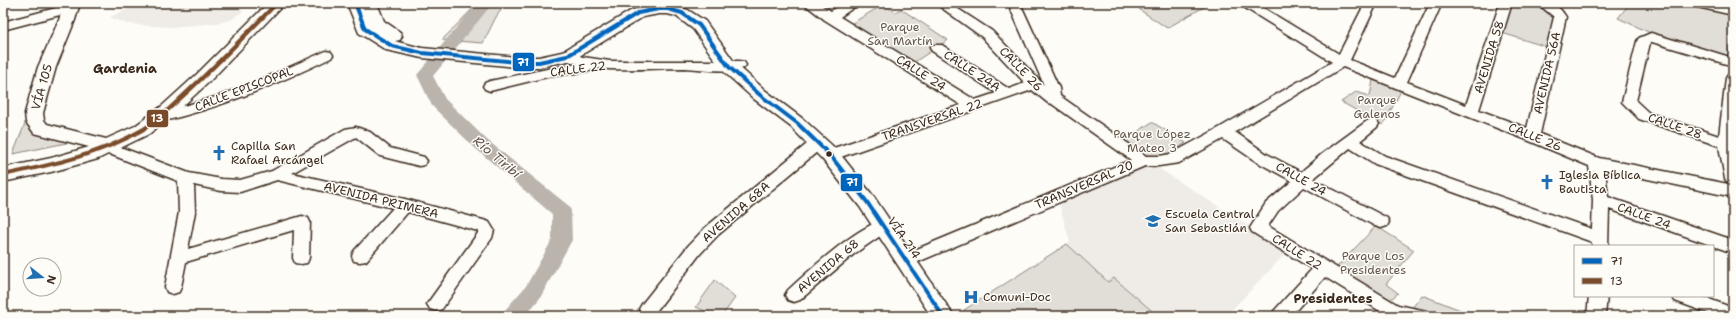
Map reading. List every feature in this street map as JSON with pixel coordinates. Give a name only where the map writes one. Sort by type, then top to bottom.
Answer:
[{"type":"main road","points":[[3,175],[51,165],[91,154],[101,145],[154,111],[209,62],[267,3]]},
{"type":"main road","points":[[3,166],[101,145],[142,130],[160,117],[202,79],[277,3]]},
{"type":"main road","name":"VÍA 214","points":[[355,3],[365,29],[392,46],[539,62],[567,62],[584,47],[615,26],[638,13],[668,9],[682,13],[699,25],[734,66],[804,118],[829,150],[883,226],[958,316]]},
{"type":"main road","name":"VÍA 214","points":[[369,3],[377,24],[394,36],[424,50]]},
{"type":"main road","name":"VÍA 214","points":[[478,56],[553,54],[584,41],[618,18],[638,7],[660,3],[690,8],[709,23],[734,66]]},
{"type":"main road","name":"VÍA 105","points":[[72,5],[47,67],[34,113],[35,122],[41,129],[101,145]]},
{"type":"main road","name":"VÍA 214","points":[[829,150],[876,198],[943,316]]},
{"type":"street","name":"CALLE 24","points":[[809,3],[972,105]]},
{"type":"street","points":[[830,17],[854,3]]},
{"type":"street","name":"CALLE 26","points":[[941,3],[987,34],[1034,85],[1053,100],[1142,161]]},
{"type":"street","points":[[1014,3],[1052,88],[1053,100]]},
{"type":"street","name":"CALLE 26","points":[[1246,3],[1342,62],[1472,112],[1596,163],[1733,191]]},
{"type":"street","points":[[1342,62],[1371,3]]},
{"type":"street","points":[[1399,84],[1436,3]]},
{"type":"street","name":"AVENIDA 58","points":[[1472,112],[1506,3]]},
{"type":"street","name":"AVENIDA 56A","points":[[1532,136],[1560,17],[1556,11],[1543,3]]},
{"type":"street","points":[[1697,3],[1733,11]]},
{"type":"street","points":[[3,26],[72,5]]},
{"type":"street","name":"CALLE 28","points":[[1726,142],[1644,116],[1629,102],[1644,41],[1651,37],[1733,62]]},
{"type":"street","name":"CALLE 24A","points":[[937,48],[1007,94]]},
{"type":"street","name":"CALLE EPISCOPAL","points":[[160,117],[208,105],[257,87],[326,56]]},
{"type":"street","name":"CALLE 22","points":[[490,86],[567,62],[734,66]]},
{"type":"street","name":"TRANSVERSAL 20","points":[[911,258],[1142,161],[1174,159],[1224,132],[1342,62]]},
{"type":"street","points":[[1733,78],[1726,142],[1733,179]]},
{"type":"street","name":"TRANSVERSAL 22","points":[[829,150],[1034,85]]},
{"type":"street","points":[[1303,181],[1327,158],[1372,124]]},
{"type":"street","points":[[277,175],[350,133],[356,132],[362,133],[380,149],[386,152],[419,161]]},
{"type":"street","name":"CALLE 24","points":[[1224,132],[1262,158],[1381,222]]},
{"type":"street","points":[[1348,141],[1383,161],[1600,242],[1601,200],[1596,163]]},
{"type":"street","name":"AVENIDA PRIMERA","points":[[101,145],[186,178],[221,185],[240,186],[277,175],[405,205],[483,226],[486,230],[486,234],[436,304]]},
{"type":"street","name":"AVENIDA 68A","points":[[648,309],[694,250],[712,231],[829,150]]},
{"type":"street","points":[[173,287],[187,212],[186,178]]},
{"type":"street","name":"CALLE 22","points":[[1303,181],[1272,208],[1258,228],[1323,268],[1392,314],[1421,316]]},
{"type":"street","name":"CALLE 24","points":[[1601,200],[1733,247]]},
{"type":"street","points":[[360,256],[405,205]]},
{"type":"street","points":[[178,258],[302,222],[301,258]]},
{"type":"street","name":"AVENIDA 68","points":[[794,295],[840,254],[883,226]]},
{"type":"street","points":[[1280,316],[1323,268]]},
{"type":"street","points":[[1596,316],[1598,297]]},
{"type":"street","points":[[1684,297],[1733,315]]},
{"type":"shaded area","points":[[140,3],[234,3],[243,11],[231,20],[217,23],[170,27],[127,24],[110,17]]},
{"type":"shaded area","name":"Escuela Central San Sebastián","points":[[1152,164],[1288,251],[1226,316],[1158,316],[1115,278],[1108,283],[1067,244],[1070,242],[1058,200],[1143,165]]},
{"type":"green space","points":[[478,3],[506,3],[496,17],[483,43],[442,40]]},
{"type":"green space","points":[[1136,3],[1211,3],[1167,28],[1140,10]]},
{"type":"green space","points":[[1512,3],[1541,4],[1556,17],[1547,47],[1502,33]]},
{"type":"green space","points":[[1630,3],[1687,3],[1733,14],[1728,57],[1659,37],[1618,18]]},
{"type":"green space","name":"Parque San Martín","points":[[884,4],[895,12],[901,9],[948,40],[910,65],[849,25]]},
{"type":"green space","name":"Parque Galenos","points":[[1373,80],[1401,91],[1383,125],[1341,102],[1356,92],[1370,96]]},
{"type":"green space","points":[[26,121],[76,141],[13,154]]},
{"type":"green space","name":"Parque López Mateo 3","points":[[1152,122],[1186,143],[1168,153],[1160,156],[1154,156],[1139,152],[1121,143]]},
{"type":"green space","name":"Parque Los Presidentes","points":[[1376,226],[1414,250],[1386,284],[1398,293],[1389,301],[1336,268]]},
{"type":"green space","points":[[1067,244],[1108,282],[1114,278],[1158,316],[969,316],[964,310]]},
{"type":"green space","points":[[715,280],[735,298],[722,316],[716,316],[696,307]]},
{"type":"green space","points":[[1422,295],[1476,316],[1435,316],[1412,308]]},
{"type":"waterway","name":"Río Tiribí","points":[[485,3],[425,75],[438,102],[481,144],[562,211],[562,240],[533,292],[512,316]]},
{"type":"transit line","name":"13","points":[[3,175],[51,165],[91,154],[142,130],[168,110],[202,79],[277,3]]},
{"type":"transit line","name":"71","points":[[355,3],[365,29],[392,46],[422,53],[517,62],[539,62],[567,56],[638,13],[659,9],[668,9],[682,13],[699,25],[729,67],[760,95],[797,123],[830,155],[867,202],[943,316]]},
{"type":"place","name":"Capilla San Rafael Arcángel","points":[[219,153]]},
{"type":"place","name":"Iglesia Bíblica Bautista","points":[[1547,182]]},
{"type":"place","name":"Escuela Central San Sebastián","points":[[1153,221]]},
{"type":"place","name":"Comuni-Doc","points":[[971,297]]},
{"type":"district","name":"Gardenia","points":[[125,68]]},
{"type":"district","name":"Presidentes","points":[[1333,298]]}]
